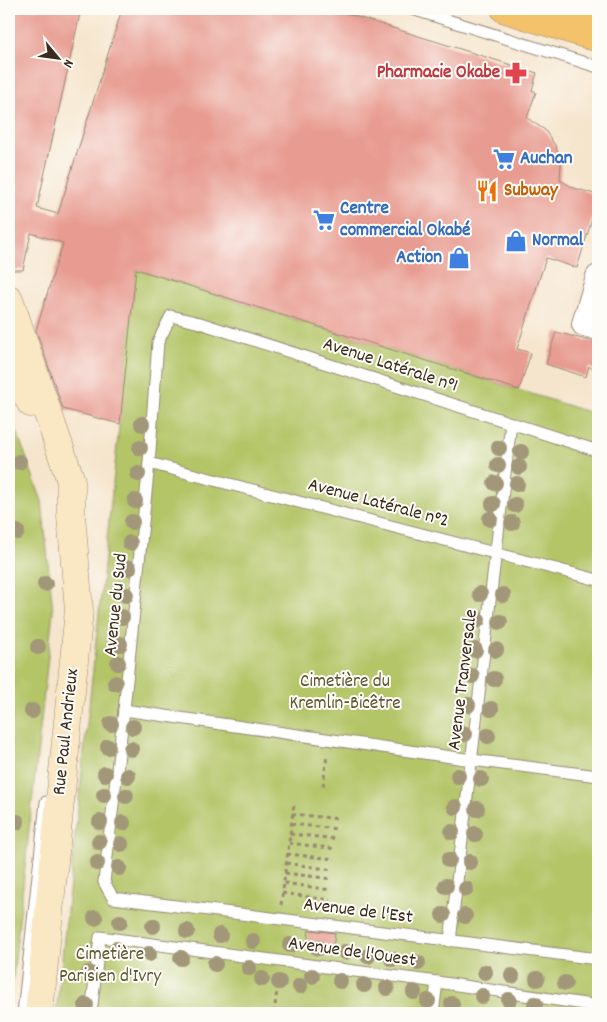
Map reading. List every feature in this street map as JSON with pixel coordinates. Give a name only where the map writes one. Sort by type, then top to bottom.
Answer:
[{"type":"main road","points":[[505,9],[598,38]]},
{"type":"main road","points":[[575,9],[598,16]]},
{"type":"main road","points":[[9,299],[71,481],[71,515],[79,610],[75,659]]},
{"type":"main road","points":[[9,363],[33,406],[71,515]]},
{"type":"main road","name":"Rue Paul Andrieux","points":[[39,1013],[75,659]]},
{"type":"street","points":[[591,326],[598,277]]},
{"type":"lane","points":[[412,9],[598,67]]},
{"type":"lane","name":"Avenue Latérale n°1","points":[[171,316],[200,323],[598,451]]},
{"type":"lane","name":"Avenue du Sud","points":[[113,898],[104,882],[124,710],[149,463],[158,342],[171,316]]},
{"type":"lane","name":"Avenue Tranversale","points":[[450,941],[512,423]]},
{"type":"lane","name":"Avenue Latérale n°2","points":[[149,463],[598,580]]},
{"type":"lane","name":"Rue Paul Andrieux","points":[[57,709],[75,659]]},
{"type":"lane","points":[[124,710],[472,760],[598,776]]},
{"type":"lane","name":"Rue Paul Andrieux","points":[[23,1013],[48,788]]},
{"type":"lane","name":"Avenue de l'Est","points":[[113,898],[598,959]]},
{"type":"lane","name":"Avenue de l'Ouest","points":[[91,1013],[100,936],[598,1006]]},
{"type":"lane","points":[[433,1013],[437,982]]},
{"type":"path","points":[[323,786],[329,740]]},
{"type":"path","points":[[279,919],[294,804]]},
{"type":"path","points":[[292,814],[340,819]]},
{"type":"path","points":[[291,824],[338,829]]},
{"type":"path","points":[[290,834],[337,839]]},
{"type":"path","points":[[289,844],[336,849]]},
{"type":"path","points":[[287,854],[335,860]]},
{"type":"path","points":[[286,863],[334,870]]},
{"type":"path","points":[[285,873],[332,880]]},
{"type":"path","points":[[284,883],[331,890]]},
{"type":"path","points":[[282,893],[330,900]]},
{"type":"path","points":[[274,1013],[281,961]]},
{"type":"green space","name":"Cimetière du Kremlin-Bicêtre","points":[[136,269],[598,415],[598,1013],[56,1013]]},
{"type":"green space","name":"Cimetière Parisien d'Ivry","points":[[9,410],[42,501],[53,611],[9,1013]]},
{"type":"building","name":"Centre commercial Okabé","points":[[9,9],[81,9],[37,208],[58,214],[122,9],[332,9],[537,73],[532,90],[536,92],[527,118],[545,130],[556,147],[561,164],[560,180],[574,188],[598,195],[598,200],[577,268],[546,258],[517,349],[531,353],[519,390],[136,269],[120,424],[63,409],[36,330],[63,243],[31,233],[23,270],[9,270]]},
{"type":"building","points":[[556,332],[598,343],[598,375],[589,366],[586,377],[546,364]]},
{"type":"building","points":[[309,930],[335,933],[333,948],[307,945]]},
{"type":"place","name":"Pharmacie Okabe","points":[[516,73]]},
{"type":"place","name":"Auchan","points":[[504,159]]},
{"type":"place","name":"Subway","points":[[487,191]]},
{"type":"place","name":"Centre commercial Okabé","points":[[324,220]]},
{"type":"place","name":"Normal","points":[[516,241]]},
{"type":"place","name":"Action","points":[[459,258]]}]
